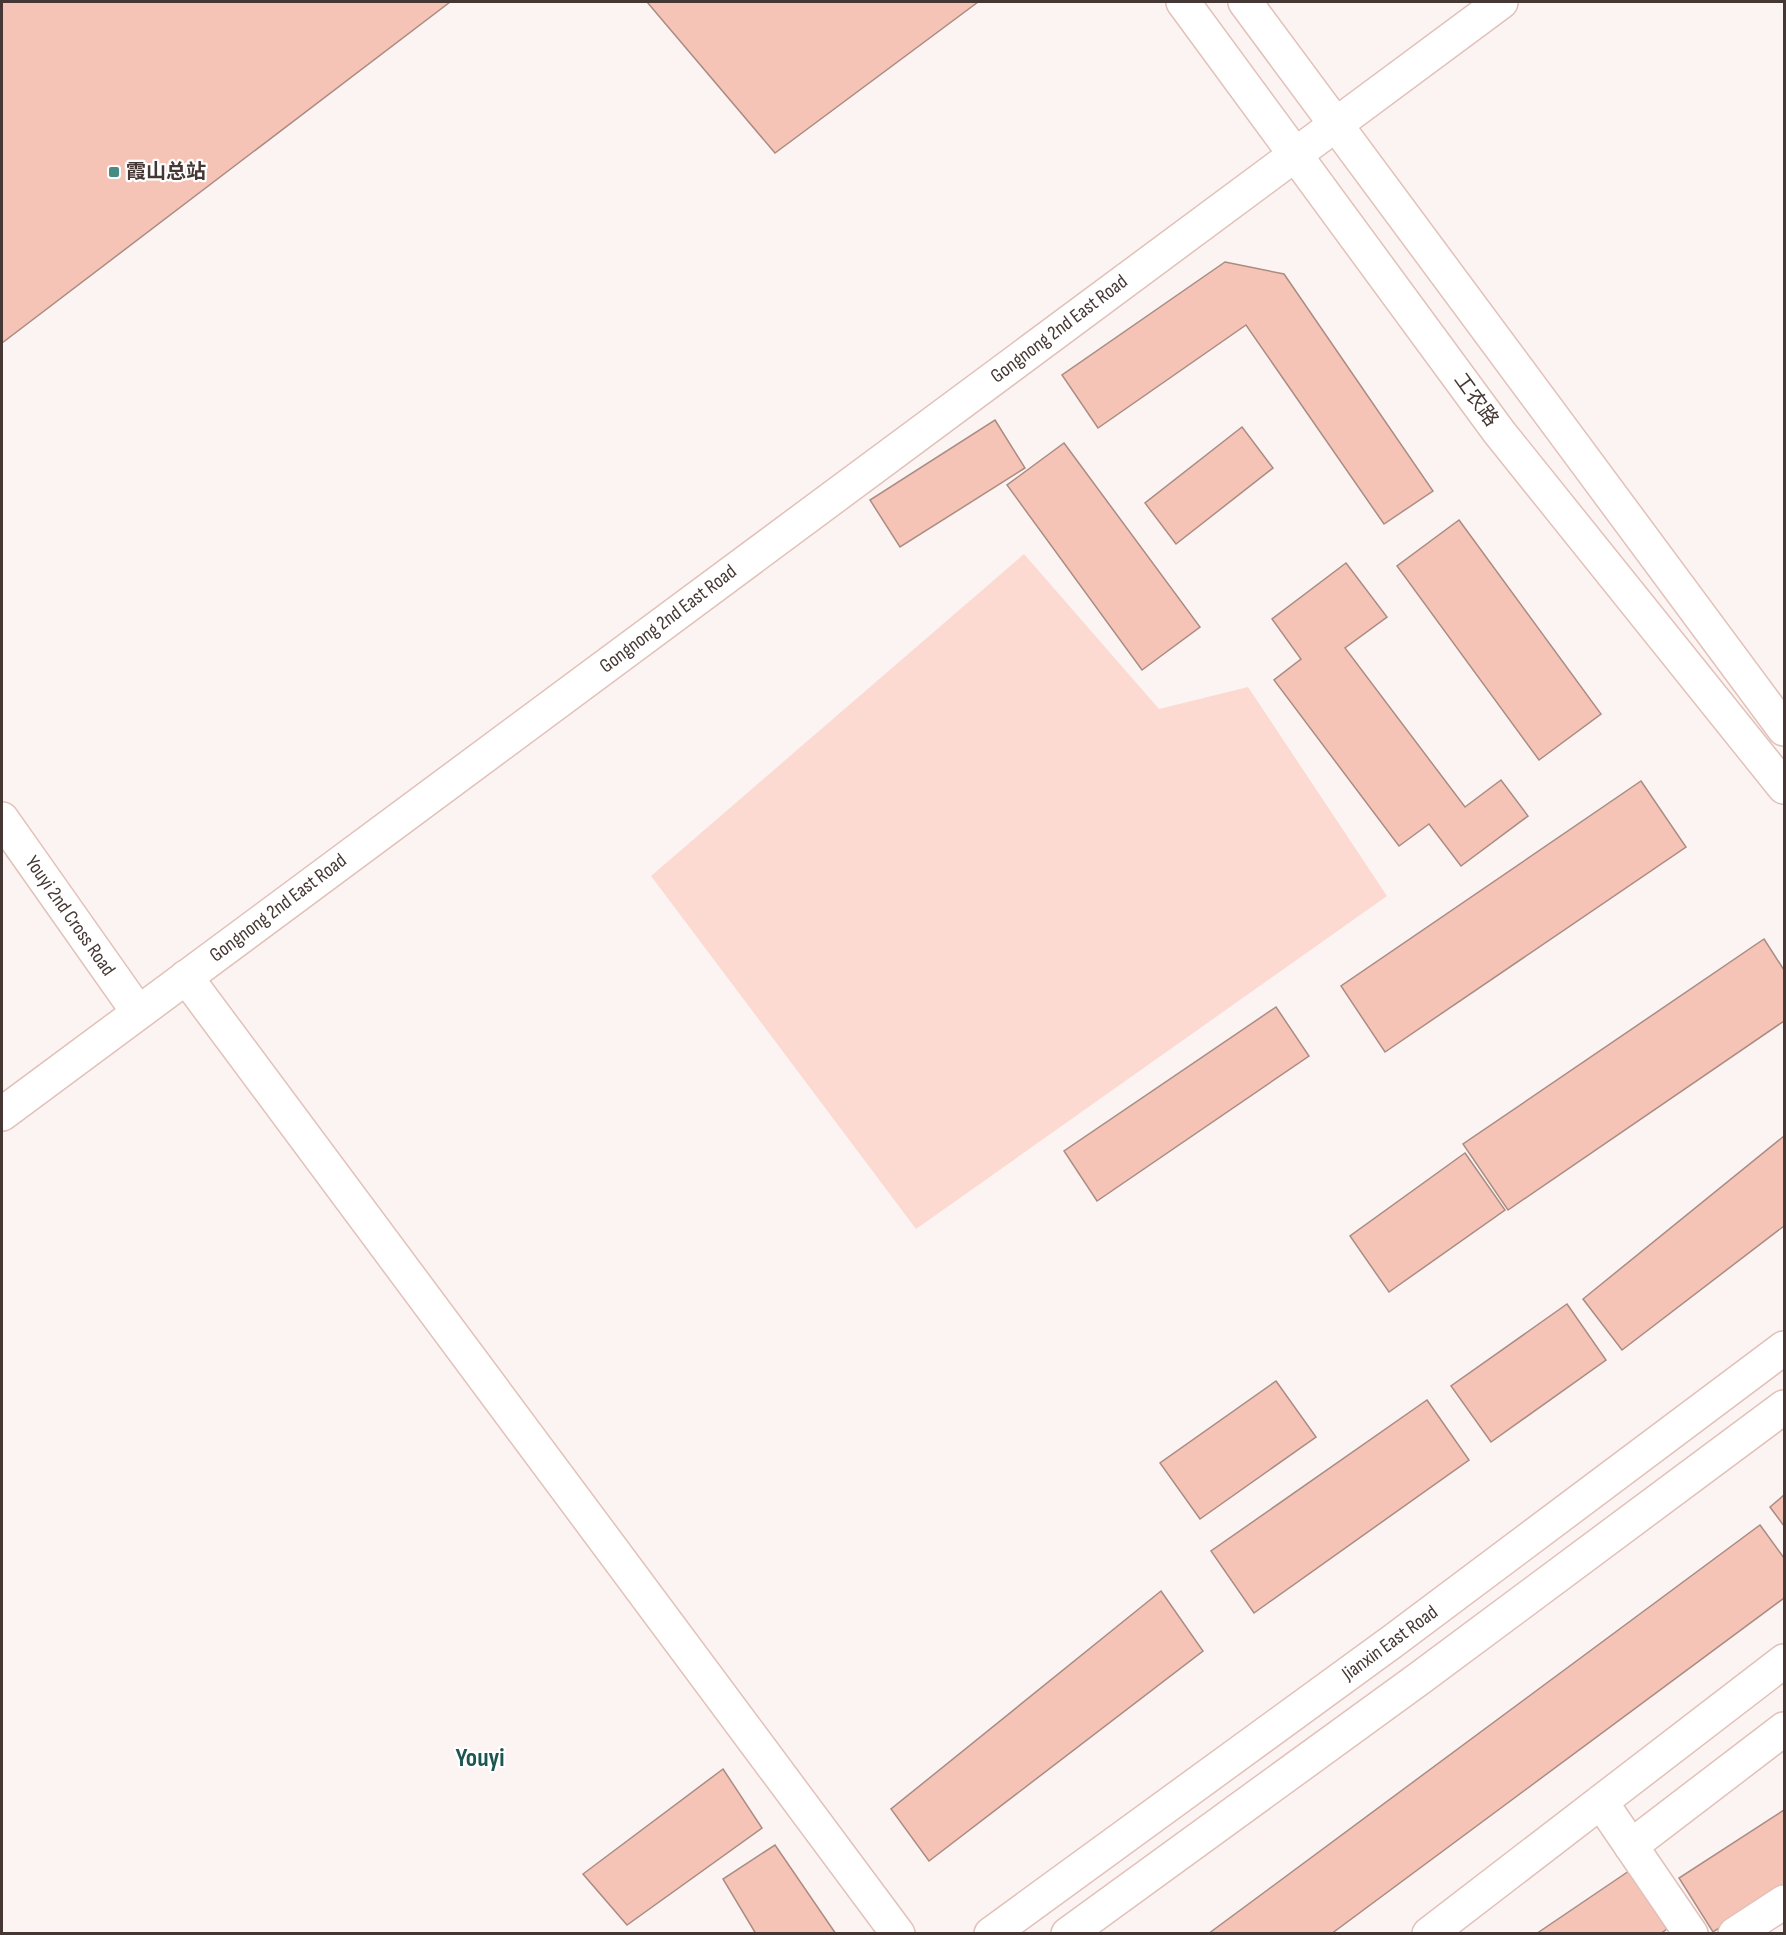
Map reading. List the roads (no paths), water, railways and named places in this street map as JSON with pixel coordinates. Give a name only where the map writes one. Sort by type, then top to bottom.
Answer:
[{"type":"street","name":"工农路","points":[[1183,2],[1499,432],[1785,787]]},
{"type":"street","points":[[1245,2],[1785,729]]},
{"type":"street","name":"Gongnong 2nd East Road","points":[[2,1114],[1501,2]]},
{"type":"street","name":"Youyi 2nd Cross Road","points":[[2,819],[138,1012]]},
{"type":"street","points":[[186,977],[898,1934]]},
{"type":"street","name":"Jianxin East Road","points":[[991,1934],[1393,1641],[1785,1348]]},
{"type":"street","points":[[1068,1934],[1420,1678],[1785,1407]]},
{"type":"street","points":[[1429,1934],[1784,1663]]},
{"type":"street","points":[[1631,1846],[1785,1729]]},
{"type":"street","points":[[1601,1802],[1691,1934]]},
{"type":"street","points":[[1735,1934],[1785,1902]]},
{"type":"place","name":"霞山总站","points":[[114,172]]},
{"type":"district","name":"Youyi","points":[[480,1758]]}]
